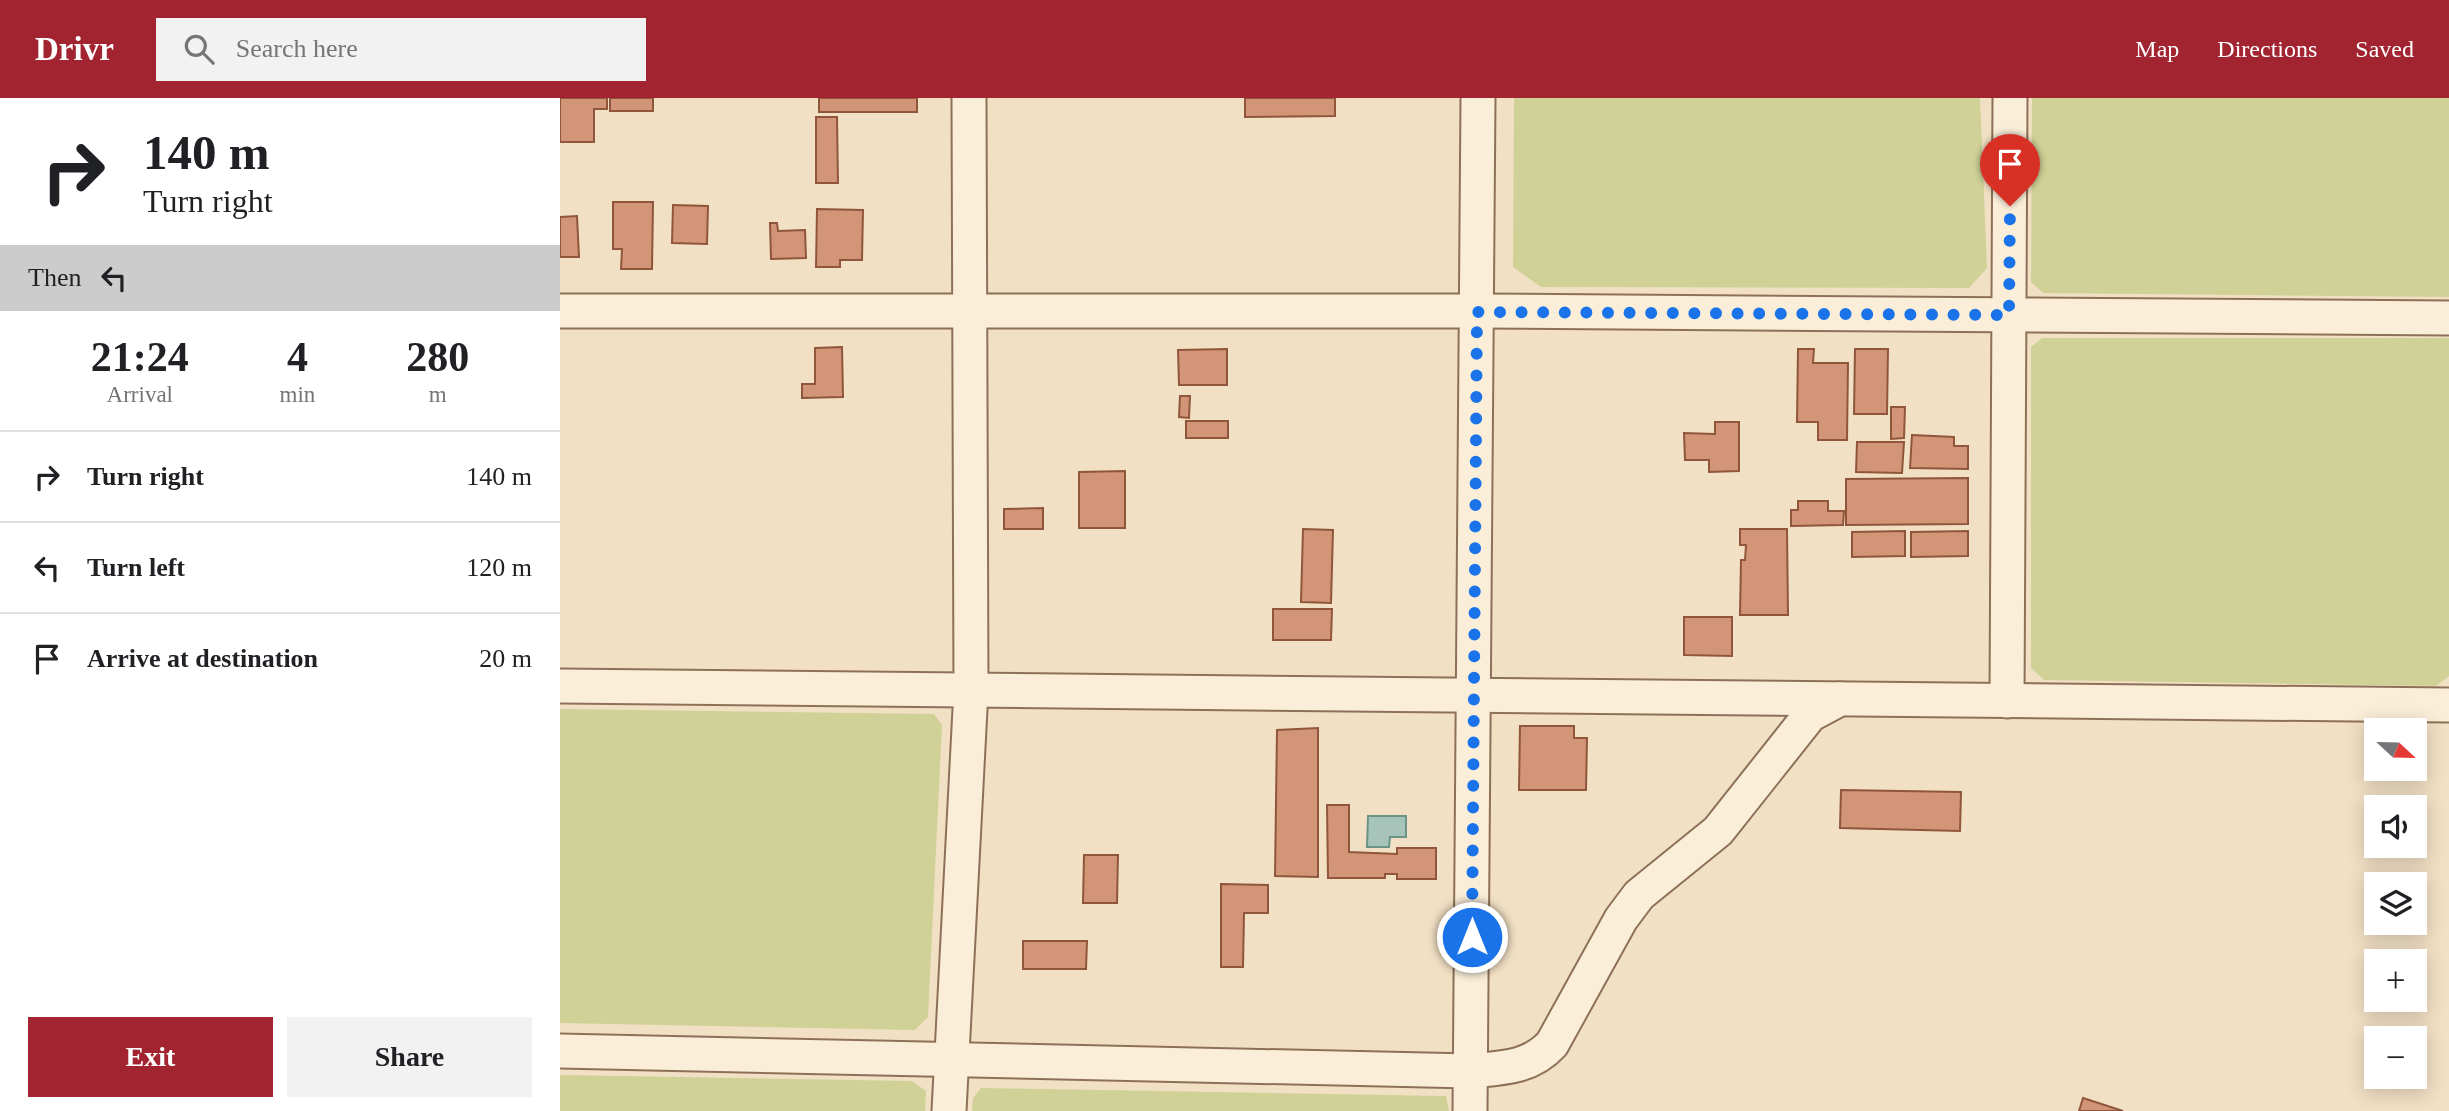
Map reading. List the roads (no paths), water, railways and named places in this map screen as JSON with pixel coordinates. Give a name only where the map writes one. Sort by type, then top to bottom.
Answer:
[{"type":"street","points":[[949,1111],[971,690],[969,98]]},
{"type":"street","points":[[1470,1111],[1478,98]]},
{"type":"street","points":[[2007,701],[2010,98]]},
{"type":"street","points":[[560,311],[1477,312],[2449,318]]},
{"type":"street","points":[[560,687],[2449,705]]},
{"type":"street","points":[[560,1051],[1471,1071],[1517,1066],[1540,1057],[1562,1027],[1621,919],[1639,895],[1718,831],[1810,715],[1840,699]]},
{"type":"water","points":[[1368,816],[1406,816],[1406,837],[1390,837],[1389,847],[1367,847]]}]
